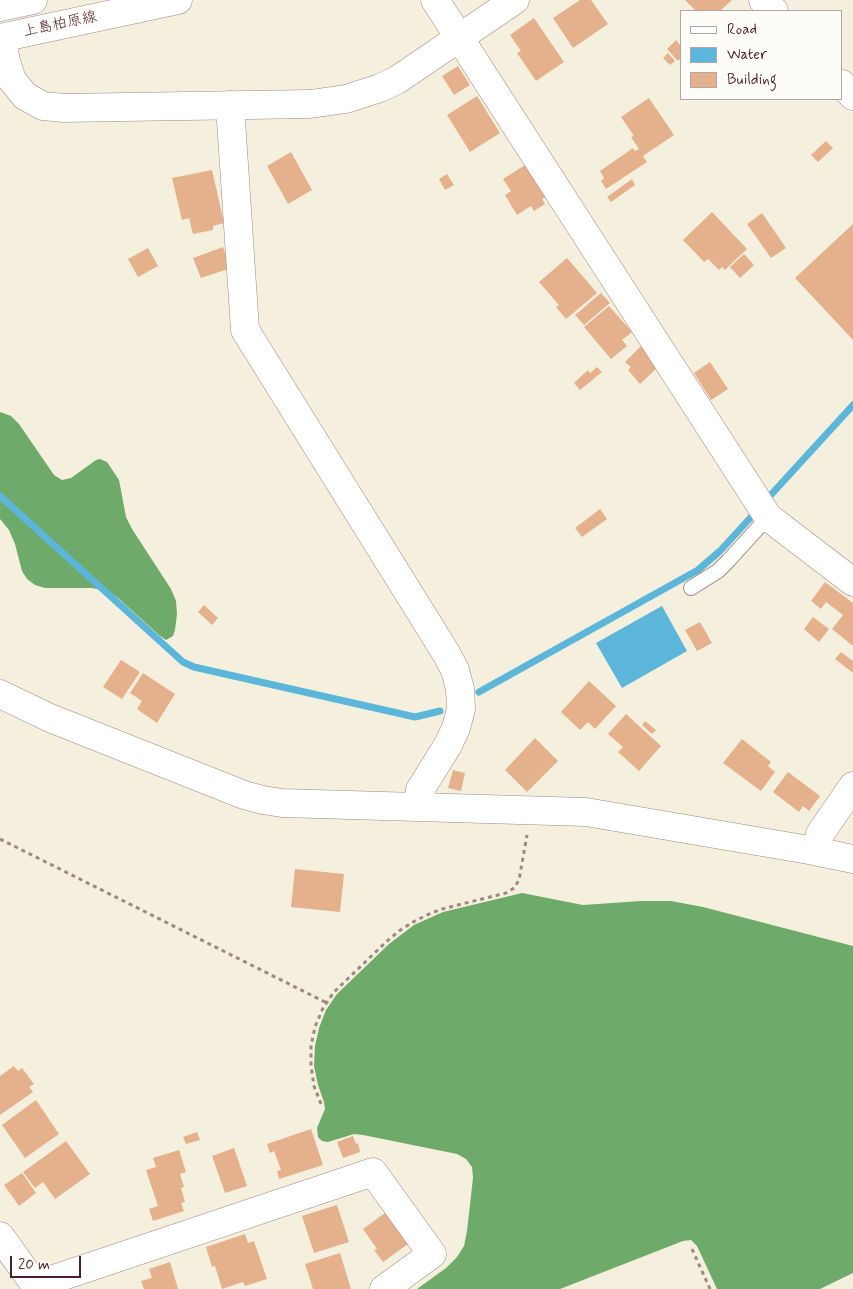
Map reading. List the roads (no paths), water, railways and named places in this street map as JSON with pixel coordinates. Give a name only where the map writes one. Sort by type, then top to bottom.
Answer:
[{"type":"street","name":"上島柏原線","points":[[0,7],[32,0]]},
{"type":"street","name":"上島柏原線","points":[[1,38],[178,0]]},
{"type":"street","points":[[435,0],[768,517],[853,582]]},
{"type":"street","points":[[1,38],[12,80],[25,96],[43,106],[64,108],[310,104],[346,99],[364,94],[397,80],[515,0]]},
{"type":"street","points":[[763,0],[773,10]]},
{"type":"street","points":[[843,85],[853,96]]},
{"type":"street","points":[[230,105],[246,330],[455,670],[460,689],[461,709],[456,728],[448,745],[420,790],[418,806]]},
{"type":"street","points":[[0,694],[50,718],[244,795],[263,800],[282,803],[567,810],[605,814],[853,859]]},
{"type":"street","points":[[816,851],[820,834],[853,786]]},
{"type":"street","points":[[0,1236],[39,1289],[54,1278],[373,1172],[432,1254],[384,1289]]},
{"type":"lane","points":[[691,588],[718,570],[729,560],[768,517]]},
{"type":"water","points":[[662,606],[687,651],[622,688],[596,643]]},
{"type":"waterway","points":[[768,498],[853,405]]},
{"type":"waterway","points":[[0,496],[183,662],[194,667],[415,717],[440,711]]},
{"type":"waterway","points":[[479,692],[698,570],[720,551],[753,515]]}]
